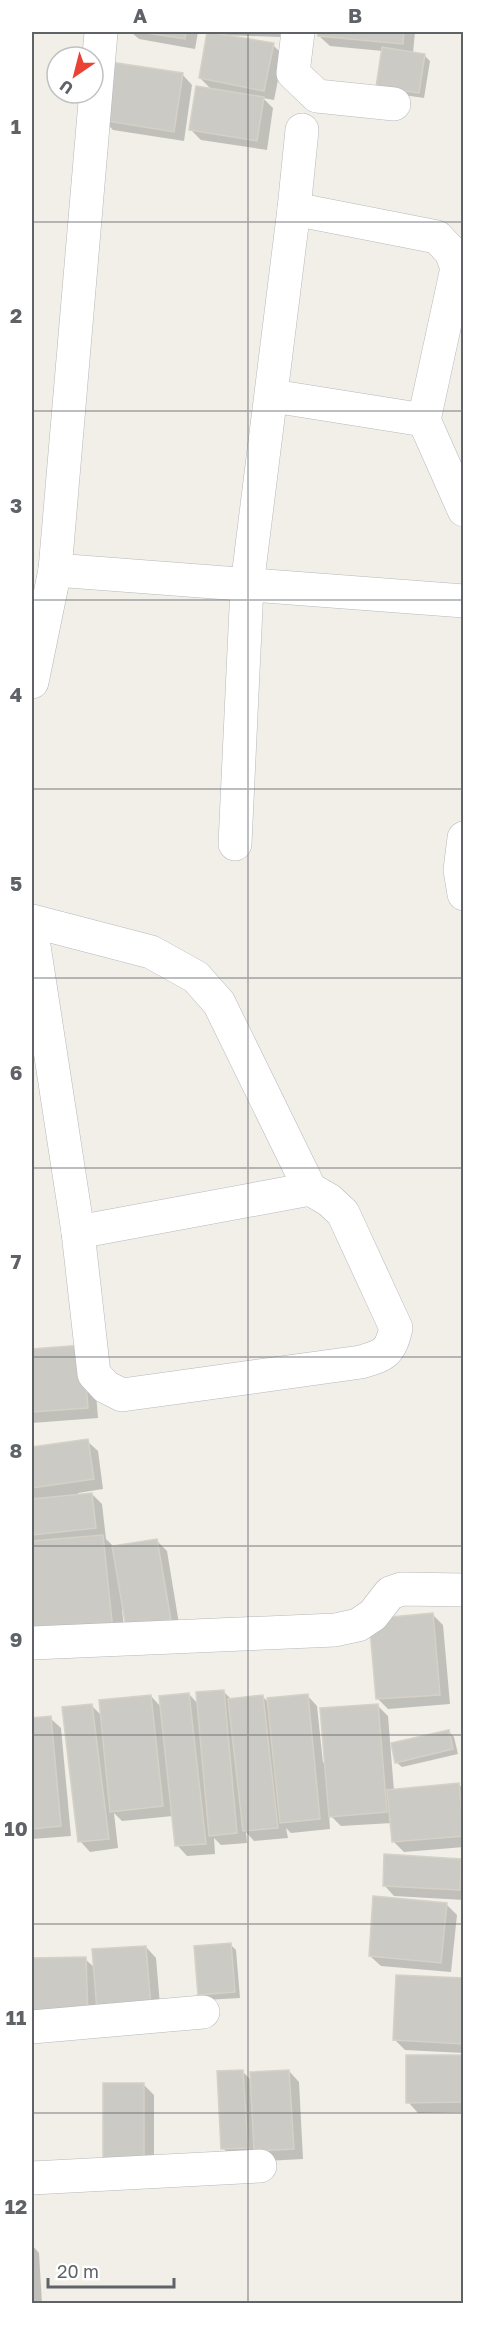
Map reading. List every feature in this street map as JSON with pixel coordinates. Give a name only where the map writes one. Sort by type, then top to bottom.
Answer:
[{"type":"street","points":[[32,682],[55,570],[101,32]]},
{"type":"street","points":[[298,32],[293,73],[317,96],[394,104]]},
{"type":"street","points":[[235,844],[247,586],[273,396],[302,130]]},
{"type":"street","points":[[294,209],[437,237],[451,252],[457,268],[424,420],[464,510]]},
{"type":"street","points":[[273,396],[424,420]]},
{"type":"street","points":[[55,570],[464,601]]},
{"type":"street","points":[[464,838],[460,870],[464,894]]},
{"type":"street","points":[[32,921],[152,952],[196,977],[219,1003],[310,1189],[329,1200],[343,1213],[396,1328],[392,1346],[382,1356],[361,1362],[122,1395],[106,1387],[94,1374],[78,1232],[32,933]]},
{"type":"street","points":[[78,1232],[310,1189]]},
{"type":"street","points":[[32,1643],[335,1630],[358,1625],[373,1614],[390,1593],[402,1589],[464,1590]]},
{"type":"street","points":[[32,2027],[203,2012]]},
{"type":"street","points":[[32,2178],[260,2166]]},
{"type":"building","points":[[139,32],[186,32],[185,39]]},
{"type":"building","points":[[207,32],[274,43],[264,91],[199,78]]},
{"type":"building","points":[[318,32],[404,32],[403,44],[318,36]]},
{"type":"building","points":[[382,47],[425,54],[419,93],[376,87]]},
{"type":"building","points":[[110,62],[183,73],[174,132],[101,120]]},
{"type":"building","points":[[196,86],[264,97],[257,141],[189,130]]},
{"type":"building","points":[[83,1345],[88,1408],[32,1412],[32,1349]]},
{"type":"building","points":[[88,1439],[94,1479],[32,1488],[32,1447]]},
{"type":"building","points":[[92,1493],[96,1528],[32,1535],[32,1499]]},
{"type":"building","points":[[103,1535],[113,1631],[32,1639],[32,1541]]},
{"type":"building","points":[[157,1539],[172,1626],[127,1633],[112,1546]]},
{"type":"building","points":[[433,1613],[440,1695],[376,1699],[369,1619]]},
{"type":"building","points":[[224,1690],[237,1833],[209,1836],[196,1692]]},
{"type":"building","points":[[189,1693],[206,1844],[175,1846],[159,1696]]},
{"type":"building","points":[[308,1694],[320,1819],[280,1823],[267,1698]]},
{"type":"building","points":[[151,1695],[163,1806],[110,1812],[99,1700]]},
{"type":"building","points":[[263,1695],[278,1828],[243,1831],[228,1699]]},
{"type":"building","points":[[92,1704],[109,1839],[78,1842],[62,1707]]},
{"type":"building","points":[[378,1704],[387,1812],[329,1817],[320,1708]]},
{"type":"building","points":[[51,1716],[61,1826],[32,1829],[32,1718]]},
{"type":"building","points":[[449,1730],[453,1749],[395,1763],[391,1743]]},
{"type":"building","points":[[459,1783],[464,1836],[392,1842],[387,1790]]},
{"type":"building","points":[[384,1854],[461,1859],[460,1890],[383,1886]]},
{"type":"building","points":[[373,1896],[447,1903],[441,1963],[369,1956]]},
{"type":"building","points":[[231,1943],[235,1992],[198,1995],[194,1946]]},
{"type":"building","points":[[146,1946],[151,2007],[97,2011],[92,1949]]},
{"type":"building","points":[[86,1957],[88,2016],[32,2018],[32,1958]]},
{"type":"building","points":[[396,1975],[464,1978],[464,2044],[393,2040]]},
{"type":"building","points":[[406,2055],[464,2055],[464,2102],[406,2103]]},
{"type":"building","points":[[243,2070],[248,2148],[221,2149],[217,2071]]},
{"type":"building","points":[[289,2070],[294,2149],[254,2151],[250,2072]]},
{"type":"building","points":[[103,2083],[144,2083],[144,2160],[103,2159]]}]
